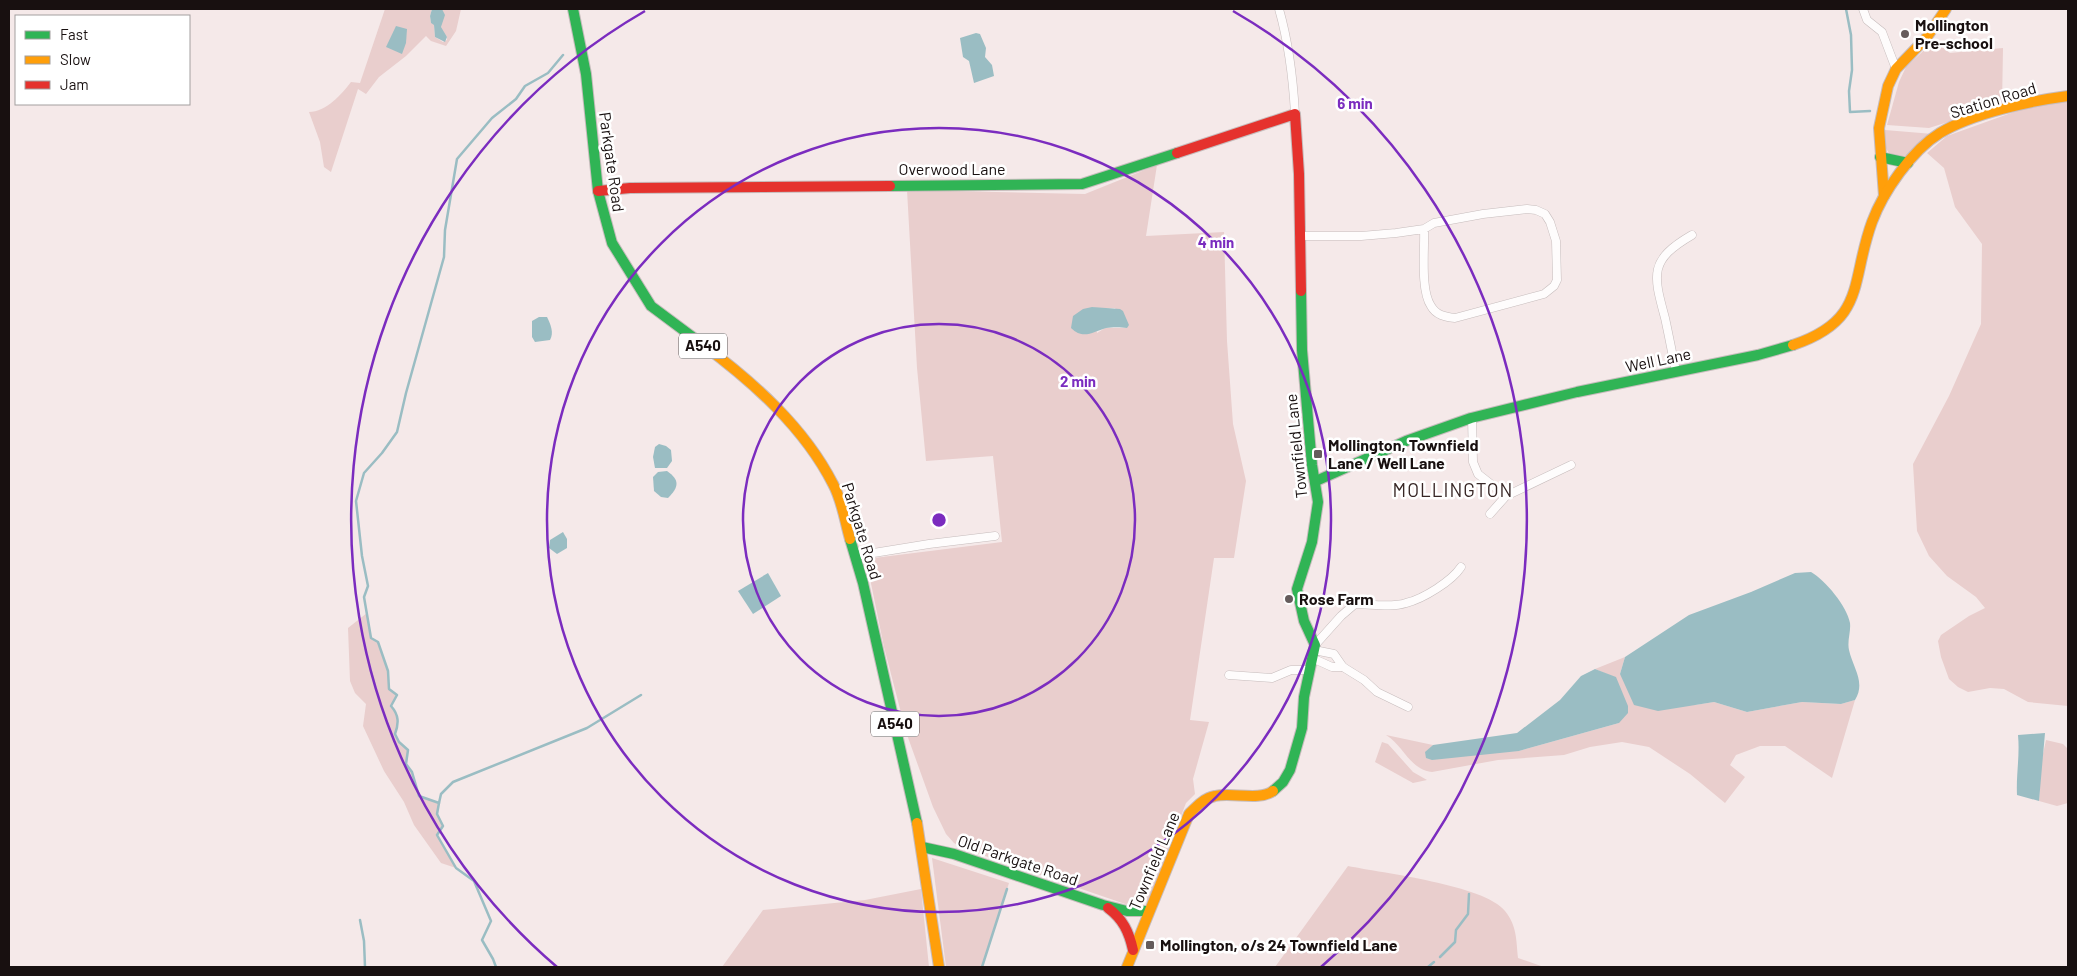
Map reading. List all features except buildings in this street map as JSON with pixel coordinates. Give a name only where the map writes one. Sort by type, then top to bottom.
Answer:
[{"type":"street","name":"Parkgate Road","points":[[573,9],[586,74],[598,191],[612,243],[651,306],[741,373],[789,421],[823,466],[834,485],[867,602],[922,847],[939,967]]},
{"type":"street","name":"Townfield Lane","points":[[1127,967],[1189,814],[1199,804],[1214,796],[1261,795],[1270,792],[1283,782],[1295,754],[1302,728],[1309,670],[1314,651],[1304,621],[1297,589],[1312,542],[1318,502],[1312,465],[1302,350],[1299,174],[1293,76],[1288,40],[1279,9]]},
{"type":"street","points":[[1863,9],[1867,20],[1882,32],[1896,69]]},
{"type":"street","points":[[1884,196],[1879,128],[1883,100],[1896,69],[1927,37],[1946,9]]},
{"type":"street","name":"Station Road","points":[[1908,163],[1940,133],[1958,125],[2008,109],[2056,97],[2068,96]]},
{"type":"street","name":"Overwood Lane","points":[[598,191],[630,188],[1082,184],[1295,114]]},
{"type":"street","points":[[1880,157],[1908,163]]},
{"type":"street","name":"Well Lane","points":[[1316,481],[1434,430],[1472,418],[1580,391],[1774,351],[1814,338],[1832,326],[1851,304],[1870,224],[1884,196],[1908,163]]},
{"type":"street","points":[[1299,236],[1361,236],[1424,229],[1434,223],[1483,214],[1527,209],[1536,210],[1544,214],[1550,222],[1556,241],[1556,280],[1554,286],[1544,294],[1455,318],[1445,316],[1432,308],[1428,300],[1425,286],[1424,229]]},
{"type":"street","points":[[1676,371],[1670,336],[1656,288],[1657,272],[1662,259],[1674,246],[1692,235]]},
{"type":"street","points":[[1472,418],[1473,462],[1478,474],[1506,496]]},
{"type":"street","points":[[1490,514],[1506,496],[1571,465]]},
{"type":"street","points":[[855,556],[995,536]]},
{"type":"street","points":[[1314,651],[1355,604],[1396,605],[1407,603],[1455,576],[1461,567]]},
{"type":"street","points":[[1314,651],[1334,654],[1343,667],[1364,680],[1377,692],[1392,696],[1408,707]]},
{"type":"street","points":[[1314,651],[1332,667],[1343,667]]},
{"type":"street","points":[[1229,675],[1272,678],[1291,670],[1309,670]]},
{"type":"street","name":"Old Parkgate Road","points":[[922,847],[954,854],[1103,905],[1127,911],[1149,911]]},
{"type":"street","name":"Old Parkgate Road","points":[[1103,905],[1124,921],[1130,933],[1133,952]]},
{"type":"shaded area","points":[[385,9],[432,9],[430,16],[431,23],[434,24],[435,37],[443,42],[447,40],[447,37],[441,29],[442,9],[461,9],[456,31],[446,46],[431,41],[426,36],[406,56],[379,77],[366,94],[358,89],[331,172],[324,167],[320,142],[309,112],[327,106],[351,82],[360,83]]},
{"type":"shaded area","points":[[1934,41],[1950,53],[2003,48],[2002,105],[1929,128],[1887,125],[1899,82],[1906,67]]},
{"type":"shaded area","points":[[2068,101],[2068,706],[2028,702],[2004,689],[1990,688],[1968,692],[1958,687],[1949,679],[1941,657],[1938,641],[1941,635],[1969,616],[1985,608],[1976,597],[1947,576],[1929,556],[1917,531],[1913,464],[1949,396],[1981,324],[1982,244],[1955,207],[1944,168],[1927,153],[1947,136],[2025,108]]},
{"type":"shaded area","points":[[1885,130],[1933,134],[1911,153],[1898,157],[1892,156],[1886,148]]},
{"type":"shaded area","points":[[1157,165],[1146,236],[1224,232],[1227,341],[1233,424],[1246,481],[1234,558],[1214,558],[1190,720],[1209,722],[1193,779],[1195,794],[1186,803],[1150,897],[1144,904],[1137,906],[1131,906],[965,849],[954,843],[946,834],[933,807],[906,732],[884,647],[866,559],[1002,542],[993,456],[926,461],[917,368],[907,190],[1085,194]],"holes":[[[1092,307],[1099,309],[1115,308],[1127,328],[1105,328],[1097,333]]]},
{"type":"shaded area","points":[[367,613],[371,638],[378,642],[388,671],[389,689],[397,695],[391,706],[398,719],[395,734],[399,742],[408,750],[406,764],[412,772],[419,796],[439,803],[437,814],[443,826],[437,835],[456,868],[441,863],[414,825],[404,802],[384,771],[363,726],[366,704],[355,693],[350,681],[348,628]]},
{"type":"shaded area","points":[[1625,657],[1620,674],[1695,705],[1714,702],[1747,712],[1802,702],[1841,704],[1855,700],[1832,778],[1785,746],[1760,746],[1736,755],[1730,765],[1745,777],[1725,803],[1690,774],[1649,747],[1622,742],[1590,747],[1564,755],[1498,760],[1432,772],[1424,770],[1412,762],[1398,745],[1386,735],[1433,745],[1425,753],[1519,751],[1619,723],[1616,678],[1595,669]]},
{"type":"shaded area","points":[[2046,740],[2063,744],[2068,749],[2068,803],[2057,806],[2039,801],[2041,763]]},
{"type":"shaded area","points":[[1382,742],[1388,744],[1413,772],[1427,780],[1413,783],[1375,762]]},
{"type":"shaded area","points":[[932,858],[1009,883],[982,967],[946,967]]},
{"type":"shaded area","points":[[1348,866],[1432,881],[1477,894],[1494,902],[1505,911],[1512,922],[1518,958],[1544,967],[1275,967]]},
{"type":"shaded area","points":[[921,889],[929,967],[722,967],[763,910],[865,900]]},
{"type":"water","points":[[432,9],[442,9],[445,15],[441,27],[447,37],[445,42],[435,37],[434,25],[431,23],[430,16]]},
{"type":"water","points":[[396,26],[407,29],[406,43],[402,54],[386,47]]},
{"type":"water","points":[[976,33],[980,34],[986,48],[985,57],[992,65],[994,76],[974,83],[969,61],[963,57],[960,38]]},
{"type":"water","points":[[1092,307],[1120,309],[1123,311],[1129,325],[1127,328],[1106,328],[1092,333],[1080,334],[1075,332],[1071,328],[1073,316],[1083,309]]},
{"type":"water","points":[[539,317],[547,317],[552,332],[550,340],[535,342],[532,337],[532,321]]},
{"type":"water","points":[[659,444],[671,450],[672,461],[667,468],[655,468],[653,457],[655,447]]},
{"type":"water","points":[[667,471],[676,481],[676,487],[668,498],[661,497],[654,491],[653,477],[658,472]]},
{"type":"water","points":[[563,532],[567,539],[567,548],[557,554],[549,548],[550,540]]},
{"type":"water","points":[[1811,572],[1835,594],[1848,616],[1850,623],[1849,650],[1859,681],[1855,700],[1841,704],[1802,702],[1747,712],[1714,702],[1658,711],[1634,705],[1620,674],[1625,657],[1689,615],[1795,573]]},
{"type":"water","points":[[768,573],[781,596],[753,614],[738,591]]},
{"type":"water","points":[[1595,669],[1616,677],[1628,706],[1628,713],[1619,723],[1519,751],[1432,760],[1426,758],[1425,752],[1433,745],[1517,733],[1560,700],[1581,676]]},
{"type":"water","points":[[2045,733],[2039,801],[2017,795],[2018,735]]},
{"type":"waterway","points":[[1846,9],[1851,35],[1850,112],[1870,111]]},
{"type":"waterway","points":[[496,967],[482,940],[491,921],[474,881],[456,868],[437,835],[443,826],[437,814],[439,803],[419,796],[412,772],[406,764],[408,750],[399,742],[395,734],[398,719],[391,706],[397,695],[389,689],[388,671],[378,642],[371,638],[364,597],[368,586],[362,556],[356,501],[364,473],[397,432],[444,257],[445,230],[457,159],[492,118],[516,99],[525,86],[548,73],[563,55]]},
{"type":"waterway","points":[[439,803],[441,794],[453,782],[587,728],[641,695]]},
{"type":"waterway","points":[[982,967],[1007,889]]},
{"type":"waterway","points":[[1440,957],[1455,942],[1456,930],[1468,914],[1469,894]]},
{"type":"waterway","points":[[360,920],[364,941],[365,967]]},
{"type":"waterway","points":[[1428,967],[1434,962]]},
{"type":"traffic: fast","points":[[573,9],[586,74],[598,191],[612,243],[651,306],[702,344]]},
{"type":"traffic: fast","points":[[890,186],[1082,184],[1177,153]]},
{"type":"traffic: fast","points":[[1880,157],[1908,163]]},
{"type":"traffic: fast","points":[[1273,791],[1283,782],[1290,770],[1302,728],[1304,697],[1315,645],[1304,621],[1297,589],[1312,542],[1318,502],[1312,465],[1302,350],[1301,291]]},
{"type":"traffic: fast","points":[[1316,481],[1406,441],[1471,418],[1577,392],[1758,355],[1793,345]]},
{"type":"traffic: fast","points":[[850,539],[863,583],[917,823]]},
{"type":"traffic: fast","points":[[922,847],[954,854],[1103,905],[1127,911],[1149,911]]},
{"type":"traffic: slow","points":[[1884,196],[1879,128],[1888,86],[1896,69],[1927,37],[1946,9]]},
{"type":"traffic: slow","points":[[1793,345],[1817,335],[1833,324],[1845,311],[1852,297],[1865,243],[1877,210],[1891,185],[1909,161],[1929,140],[1969,119],[2037,101],[2068,96]]},
{"type":"traffic: slow","points":[[702,344],[758,390],[776,407],[807,443],[836,490],[850,539]]},
{"type":"traffic: slow","points":[[1127,967],[1189,814],[1200,803],[1211,797],[1222,795],[1253,796],[1273,791]]},
{"type":"traffic: slow","points":[[917,823],[939,967]]},
{"type":"traffic: jam","points":[[1177,153],[1295,114],[1299,174],[1301,291]]},
{"type":"traffic: jam","points":[[598,191],[630,188],[890,186]]},
{"type":"traffic: jam","points":[[1108,908],[1125,926],[1133,950]]},
{"type":"place","name":"Mollington Pre-school","points":[[1905,34]]},
{"type":"place","name":"Mollington, Townfield Lane / Well Lane","points":[[1318,454]]},
{"type":"place","name":"Rose Farm","points":[[1289,599]]},
{"type":"place","name":"Mollington, o/s 24 Townfield Lane","points":[[1150,945]]},
{"type":"district","name":"MOLLINGTON","points":[[1453,490]]}]
